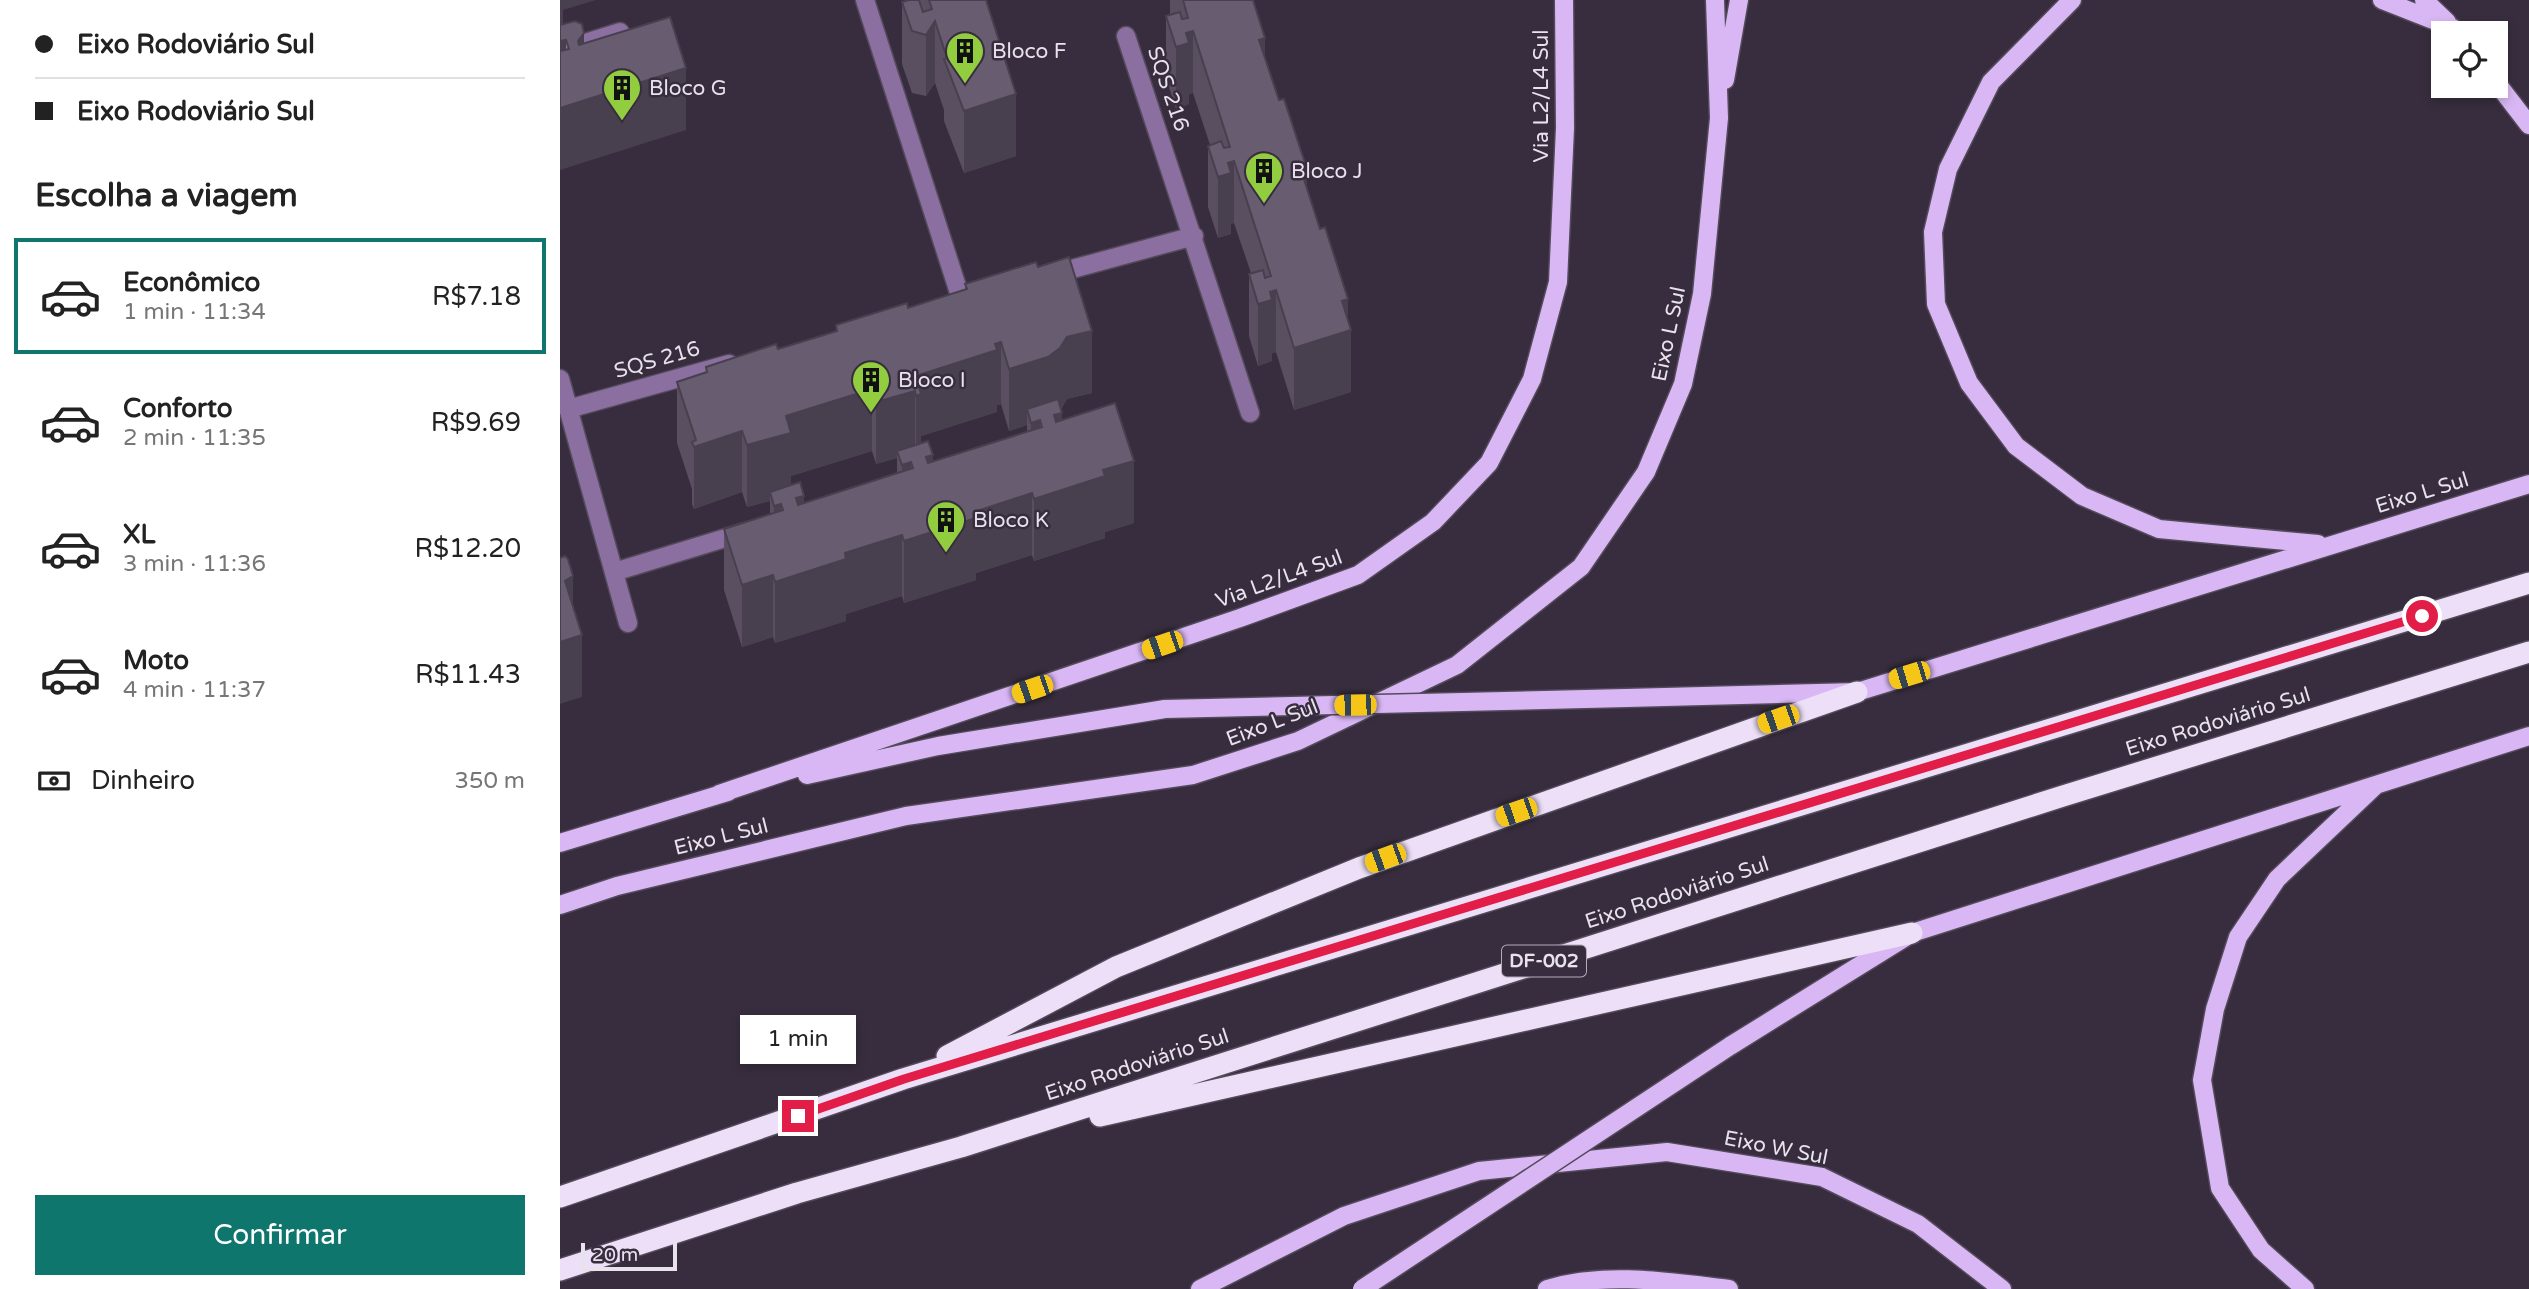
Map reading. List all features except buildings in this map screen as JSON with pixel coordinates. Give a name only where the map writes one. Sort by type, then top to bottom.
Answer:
[{"type":"highway","name":"Eixo Rodoviário Sul","points":[[560,1197],[904,1079],[2529,583]]},
{"type":"highway","name":"Eixo Rodoviário Sul","points":[[560,1270],[797,1193],[961,1147],[2050,800],[2529,652]]},
{"type":"highway","points":[[904,1079],[1116,967],[1346,873],[1857,692]]},
{"type":"highway","points":[[961,1147],[1912,933]]},
{"type":"main road","name":"Via L2/L4 Sul","points":[[719,794],[1240,618],[1358,575],[1433,522],[1489,463],[1532,379],[1558,282],[1565,128],[1564,0]]},
{"type":"main road","name":"Eixo L Sul","points":[[560,905],[617,886],[906,816],[1193,775],[1298,741],[1457,665],[1581,567],[1646,472],[1683,384],[1697,320],[1719,118],[1715,0]]},
{"type":"main road","points":[[1719,118],[1739,0]]},
{"type":"main road","points":[[2072,0],[1991,82],[1948,169],[1933,232],[1936,304],[1969,383],[2017,446],[2082,496],[2159,529],[2328,545]]},
{"type":"main road","points":[[2382,0],[2431,21]]},
{"type":"main road","points":[[2424,0],[2445,21]]},
{"type":"main road","points":[[2508,98],[2529,125]]},
{"type":"main road","name":"Eixo L Sul","points":[[560,843],[719,794],[939,746],[1165,709],[1857,692],[2529,484]]},
{"type":"main road","points":[[1362,1289],[1730,1046],[1912,933],[2529,736]]},
{"type":"main road","points":[[2305,1289],[2261,1250],[2220,1188],[2202,1080],[2215,1009],[2238,937],[2277,879],[2377,783]]},
{"type":"main road","name":"Eixo W Sul","points":[[1200,1289],[1344,1216],[1479,1171],[1667,1152],[1822,1177],[1918,1224],[2002,1289]]},
{"type":"main road","points":[[1547,1289],[1573,1281],[1650,1280],[1729,1289]]},
{"type":"street","points":[[865,0],[961,299]]},
{"type":"street","points":[[560,51],[620,32]]},
{"type":"street","name":"SQS 216","points":[[1126,36],[1194,236],[1250,413]]},
{"type":"street","points":[[1039,278],[1194,236]]},
{"type":"street","name":"SQS 216","points":[[568,409],[751,358]]},
{"type":"street","points":[[560,379],[628,623]]},
{"type":"street","points":[[614,572],[760,527]]},
{"type":"place","name":"Bloco F","points":[[965,85]]},
{"type":"place","name":"Bloco G","points":[[622,122]]},
{"type":"place","name":"Bloco J","points":[[1264,205]]},
{"type":"place","name":"Bloco I","points":[[871,414]]},
{"type":"place","name":"Bloco K","points":[[946,554]]},
{"type":"route","points":[[798,1116],[904,1079],[2422,616]]}]
